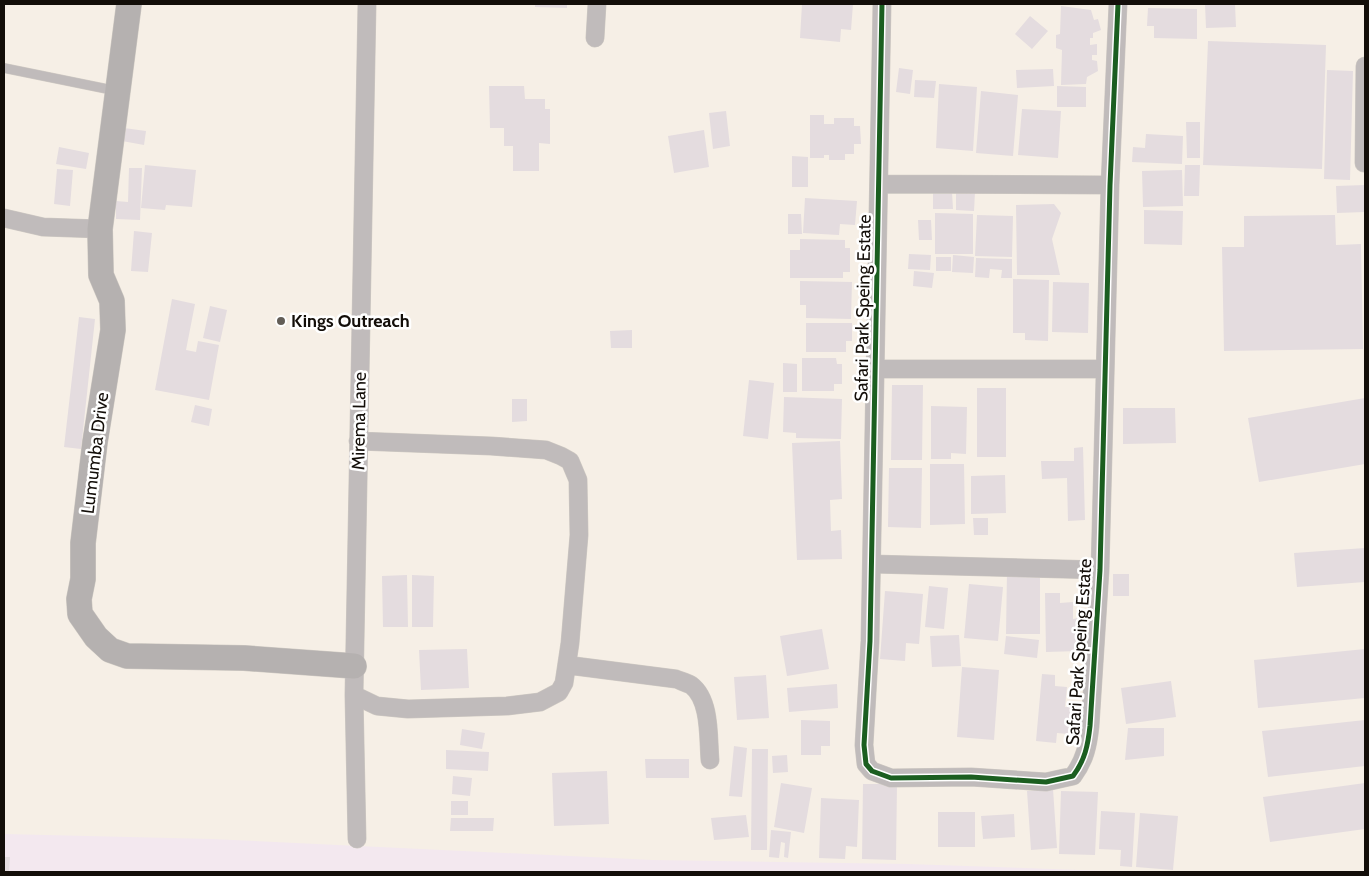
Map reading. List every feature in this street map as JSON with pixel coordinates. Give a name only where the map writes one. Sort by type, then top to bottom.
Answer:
[{"type":"street","name":"Lumumba Drive","points":[[129,4],[100,229],[101,275],[112,301],[113,330],[95,442],[83,544],[80,614],[96,637],[110,650],[127,656],[244,658],[354,666]]},
{"type":"street","name":"Mirema Lane","points":[[357,839],[354,666],[367,4]]},
{"type":"street","points":[[595,38],[597,4]]},
{"type":"street","points":[[882,4],[894,4]]},
{"type":"street","name":"Safari Park Speing Estate","points":[[882,4],[870,650],[864,745],[866,764],[872,770],[891,778],[971,776],[1046,782],[1073,776],[1080,766],[1087,749],[1096,660],[1100,570],[1104,369],[1118,11]]},
{"type":"street","points":[[1108,4],[1118,11]]},
{"type":"street","points":[[1364,163],[1365,66]]},
{"type":"street","points":[[879,184],[1110,185]]},
{"type":"street","points":[[4,218],[43,226],[100,229]]},
{"type":"street","points":[[875,368],[1104,369]]},
{"type":"street","points":[[354,696],[377,706],[408,709],[507,706],[540,702],[560,692],[564,683],[567,665],[579,527],[578,480],[570,461],[546,450],[358,441]]},
{"type":"street","points":[[872,564],[1100,570]]},
{"type":"street","points":[[567,665],[676,679],[691,686],[700,697],[705,712],[710,760]]},
{"type":"lane","points":[[4,68],[118,91]]},
{"type":"shaded area","points":[[4,834],[212,839],[653,860],[908,864],[1136,872],[4,872]]},
{"type":"building","points":[[535,4],[567,4],[567,8],[535,7]]},
{"type":"building","points":[[802,4],[853,4],[851,30],[841,29],[840,42],[800,38]]},
{"type":"building","points":[[1205,4],[1235,4],[1236,27],[1206,28]]},
{"type":"building","points":[[1061,6],[1091,10],[1094,20],[1098,19],[1101,30],[1093,33],[1093,38],[1090,38],[1090,45],[1097,44],[1097,55],[1092,55],[1092,60],[1097,61],[1098,71],[1087,77],[1086,84],[1061,85],[1062,50],[1056,48],[1056,35],[1060,34]]},
{"type":"building","points":[[1148,8],[1197,9],[1197,39],[1154,38],[1154,26],[1147,26]]},
{"type":"building","points":[[1030,16],[1048,31],[1032,49],[1015,34]]},
{"type":"building","points":[[1208,41],[1326,45],[1322,169],[1203,165]]},
{"type":"building","points":[[899,68],[913,70],[910,94],[896,92]]},
{"type":"building","points":[[1053,69],[1054,86],[1017,88],[1016,70]]},
{"type":"building","points":[[1327,70],[1353,71],[1350,180],[1324,179]]},
{"type":"building","points":[[915,80],[936,81],[934,98],[914,97]]},
{"type":"building","points":[[939,84],[977,87],[973,151],[936,148]]},
{"type":"building","points":[[489,86],[524,86],[525,99],[545,99],[545,109],[550,109],[550,144],[539,143],[539,171],[513,171],[513,146],[504,146],[504,128],[490,128]]},
{"type":"building","points":[[1057,86],[1086,87],[1086,107],[1057,107]]},
{"type":"building","points":[[981,91],[1018,95],[1013,156],[976,153]]},
{"type":"building","points":[[1022,109],[1061,111],[1058,158],[1018,155]]},
{"type":"building","points":[[726,111],[730,146],[713,149],[709,113]]},
{"type":"building","points":[[810,115],[824,115],[824,124],[834,124],[834,118],[854,118],[854,126],[860,126],[861,144],[854,144],[854,154],[845,154],[845,160],[829,160],[829,155],[824,155],[824,158],[810,158]]},
{"type":"building","points":[[1186,122],[1200,122],[1200,158],[1187,158]]},
{"type":"building","points":[[124,128],[146,131],[144,145],[122,141]]},
{"type":"building","points":[[704,130],[709,167],[674,173],[668,136]]},
{"type":"building","points":[[1146,134],[1183,136],[1182,164],[1132,162],[1133,147],[1145,148]]},
{"type":"building","points":[[59,147],[89,153],[86,169],[56,164]]},
{"type":"building","points":[[792,156],[808,157],[808,187],[792,187]]},
{"type":"building","points":[[145,165],[196,170],[192,207],[166,205],[165,210],[141,208]]},
{"type":"building","points":[[1185,165],[1200,165],[1199,196],[1184,196]]},
{"type":"building","points":[[129,168],[142,168],[140,220],[116,219],[116,201],[128,202]]},
{"type":"building","points":[[57,169],[73,170],[70,206],[54,204]]},
{"type":"building","points":[[1182,170],[1183,206],[1143,207],[1142,171]]},
{"type":"building","points":[[1365,185],[1365,212],[1337,213],[1336,186]]},
{"type":"building","points":[[933,192],[952,192],[953,209],[933,209]]},
{"type":"building","points":[[956,192],[975,192],[974,211],[956,210]]},
{"type":"building","points":[[805,198],[857,201],[855,225],[840,224],[839,235],[803,233]]},
{"type":"building","points":[[1054,204],[1061,213],[1052,239],[1060,275],[1017,275],[1016,205]]},
{"type":"building","points":[[1144,210],[1183,211],[1182,245],[1144,244]]},
{"type":"building","points":[[935,213],[973,214],[973,254],[935,254]]},
{"type":"building","points":[[788,214],[801,214],[802,234],[788,234]]},
{"type":"building","points":[[977,215],[1013,216],[1012,257],[975,256]]},
{"type":"building","points":[[1335,215],[1336,245],[1361,244],[1363,349],[1224,351],[1222,247],[1244,247],[1244,216]]},
{"type":"building","points":[[918,220],[931,220],[932,240],[919,240]]},
{"type":"building","points":[[134,231],[152,233],[148,272],[131,271]]},
{"type":"building","points":[[800,239],[845,240],[845,248],[850,248],[850,272],[843,272],[843,278],[790,278],[790,250],[800,250]]},
{"type":"building","points":[[909,254],[931,255],[930,270],[908,269]]},
{"type":"building","points":[[953,255],[974,257],[973,273],[952,272]]},
{"type":"building","points":[[936,257],[951,257],[951,271],[936,271]]},
{"type":"building","points":[[976,258],[1012,259],[1012,278],[1001,278],[1002,270],[990,269],[989,278],[975,277]]},
{"type":"building","points":[[914,271],[934,273],[932,288],[913,286]]},
{"type":"building","points":[[1013,279],[1049,280],[1048,341],[1025,340],[1025,333],[1013,333]]},
{"type":"building","points":[[800,281],[852,282],[851,319],[806,318],[806,305],[800,305]]},
{"type":"building","points":[[1053,282],[1089,283],[1088,333],[1052,332]]},
{"type":"building","points":[[172,299],[195,304],[186,350],[196,352],[198,341],[219,345],[209,400],[155,390]]},
{"type":"building","points":[[210,306],[227,310],[220,342],[203,338]]},
{"type":"building","points":[[79,317],[95,319],[81,449],[64,447]]},
{"type":"building","points":[[806,323],[852,323],[852,341],[846,341],[846,352],[806,352]]},
{"type":"building","points":[[632,330],[632,348],[611,348],[610,331]]},
{"type":"building","points":[[802,358],[836,358],[837,364],[842,364],[842,384],[834,384],[834,391],[802,391]]},
{"type":"building","points":[[783,363],[797,364],[797,392],[783,392]]},
{"type":"building","points":[[749,380],[774,383],[768,439],[743,436]]},
{"type":"building","points":[[892,385],[923,385],[922,460],[891,460]]},
{"type":"building","points":[[977,388],[1006,388],[1006,457],[977,457]]},
{"type":"building","points":[[784,397],[842,399],[841,439],[796,438],[796,433],[783,432]]},
{"type":"building","points":[[1365,398],[1365,464],[1259,482],[1248,418]]},
{"type":"building","points":[[512,399],[527,399],[527,421],[512,422]]},
{"type":"building","points":[[195,405],[212,409],[209,426],[191,422]]},
{"type":"building","points":[[931,406],[967,407],[966,454],[951,453],[951,459],[931,459]]},
{"type":"building","points":[[1123,408],[1175,408],[1176,443],[1123,444]]},
{"type":"building","points":[[840,441],[842,499],[830,500],[831,531],[841,530],[842,559],[797,560],[792,443]]},
{"type":"building","points":[[1083,447],[1085,520],[1068,521],[1067,478],[1042,479],[1041,461],[1074,461],[1074,448]]},
{"type":"building","points":[[930,464],[964,464],[965,524],[930,525]]},
{"type":"building","points":[[889,468],[922,468],[921,528],[888,527]]},
{"type":"building","points":[[1005,475],[1006,513],[971,514],[971,476]]},
{"type":"building","points":[[973,518],[988,518],[988,535],[974,535]]},
{"type":"building","points":[[1365,548],[1365,582],[1297,587],[1294,553]]},
{"type":"building","points":[[1007,572],[1040,573],[1040,634],[1006,634]]},
{"type":"building","points":[[1113,574],[1129,574],[1129,596],[1113,596]]},
{"type":"building","points":[[407,575],[408,627],[383,627],[382,576]]},
{"type":"building","points":[[412,575],[434,576],[433,627],[412,627]]},
{"type":"building","points":[[969,584],[1003,587],[998,641],[964,638]]},
{"type":"building","points":[[929,586],[948,588],[944,629],[925,627]]},
{"type":"building","points":[[885,591],[923,594],[919,644],[906,643],[905,661],[880,659]]},
{"type":"building","points":[[1045,593],[1060,593],[1060,603],[1073,602],[1073,619],[1078,618],[1079,651],[1046,652]]},
{"type":"building","points":[[822,629],[829,669],[787,676],[780,636]]},
{"type":"building","points":[[959,635],[961,666],[932,667],[930,636]]},
{"type":"building","points":[[1006,636],[1039,640],[1037,658],[1004,654]]},
{"type":"building","points":[[467,649],[469,688],[421,690],[419,650]]},
{"type":"building","points":[[1365,649],[1365,698],[1258,708],[1254,660]]},
{"type":"building","points":[[962,667],[999,670],[994,740],[957,737]]},
{"type":"building","points":[[1042,674],[1055,675],[1055,686],[1067,687],[1065,707],[1071,707],[1068,734],[1057,733],[1056,743],[1036,741]]},
{"type":"building","points":[[766,675],[769,718],[737,720],[734,677]]},
{"type":"building","points":[[1171,681],[1176,717],[1126,724],[1121,688]]},
{"type":"building","points":[[837,684],[838,708],[789,712],[787,688]]},
{"type":"building","points":[[801,720],[830,721],[830,746],[821,746],[821,755],[801,755]]},
{"type":"building","points":[[1365,720],[1365,766],[1268,777],[1262,731]]},
{"type":"building","points":[[1128,728],[1164,728],[1164,756],[1125,760]]},
{"type":"building","points":[[462,729],[485,733],[482,749],[460,745]]},
{"type":"building","points":[[734,746],[747,748],[742,797],[729,796]]},
{"type":"building","points":[[752,749],[768,749],[767,850],[751,850]]},
{"type":"building","points":[[446,750],[489,752],[488,771],[446,769]]},
{"type":"building","points":[[787,755],[788,772],[773,773],[772,756]]},
{"type":"building","points":[[645,759],[689,759],[689,778],[646,778]]},
{"type":"building","points":[[607,771],[609,824],[554,826],[552,773]]},
{"type":"building","points":[[453,776],[472,778],[470,796],[452,794]]},
{"type":"building","points":[[781,783],[812,788],[804,833],[774,827]]},
{"type":"building","points":[[1365,783],[1365,829],[1270,842],[1263,797]]},
{"type":"building","points":[[863,784],[897,784],[896,860],[862,859]]},
{"type":"building","points":[[1053,789],[1057,848],[1031,850],[1027,791]]},
{"type":"building","points":[[1061,791],[1098,792],[1095,855],[1059,854]]},
{"type":"building","points":[[821,798],[859,800],[857,847],[846,846],[845,859],[819,858]]},
{"type":"building","points":[[451,801],[468,801],[468,815],[451,815]]},
{"type":"building","points":[[1101,811],[1135,813],[1132,867],[1120,866],[1121,850],[1099,849]]},
{"type":"building","points":[[938,812],[975,812],[975,847],[938,847]]},
{"type":"building","points":[[1140,813],[1178,816],[1173,870],[1136,867]]},
{"type":"building","points":[[1014,814],[1015,837],[983,839],[981,816]]},
{"type":"building","points":[[746,815],[749,837],[714,840],[711,818]]},
{"type":"building","points":[[451,818],[494,818],[493,831],[450,831]]},
{"type":"building","points":[[771,830],[791,832],[788,858],[784,857],[785,843],[781,842],[779,858],[769,857]]},
{"type":"building","points":[[4,857],[10,857],[9,872],[4,872]]},
{"type":"cycle path","points":[[882,4],[870,641],[864,745],[866,764],[872,771],[891,778],[971,777],[1046,782],[1073,776],[1085,752],[1090,726],[1100,570],[1110,185],[1118,4]]},
{"type":"place","name":"Kings Outreach","points":[[281,321]]}]
